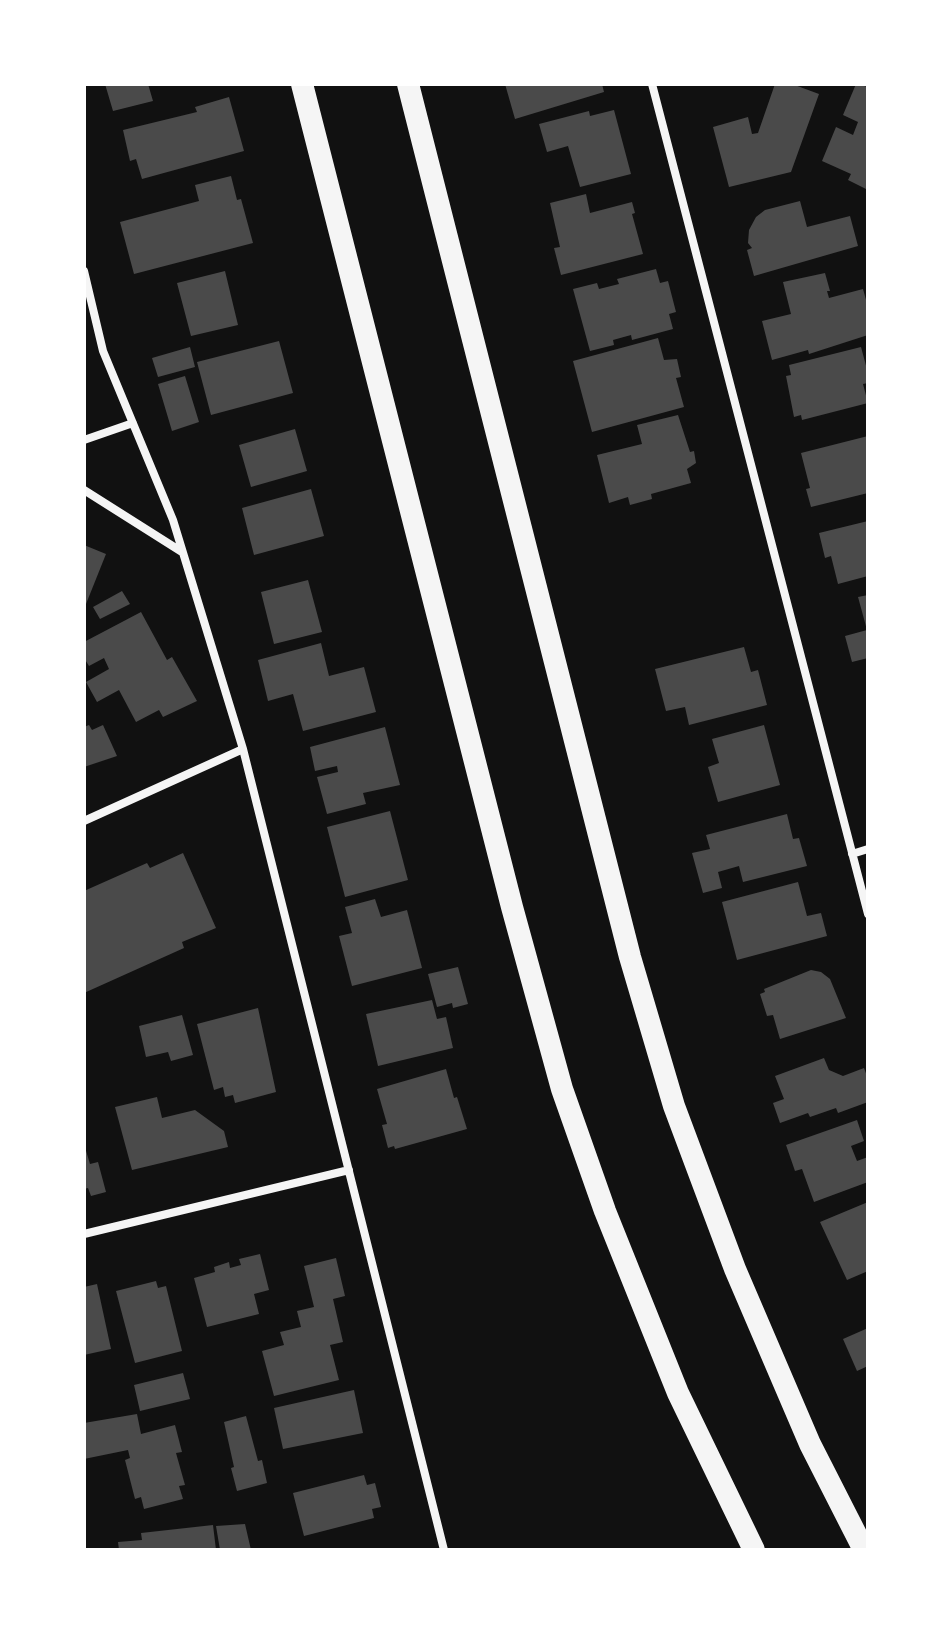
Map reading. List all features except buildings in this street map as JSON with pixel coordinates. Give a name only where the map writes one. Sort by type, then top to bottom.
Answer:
[{"type":"highway","points":[[302,84],[508,893],[562,1089],[605,1211],[678,1393],[754,1550]]},
{"type":"highway","points":[[408,84],[630,957],[674,1106],[735,1269],[810,1444],[864,1550]]},
{"type":"street","points":[[652,84],[868,914]]},
{"type":"street","points":[[84,271],[103,351],[173,520],[243,749],[444,1550]]},
{"type":"street","points":[[84,440],[133,423]]},
{"type":"street","points":[[84,490],[183,552]]},
{"type":"street","points":[[84,821],[243,749]]},
{"type":"street","points":[[852,854],[868,849]]},
{"type":"street","points":[[84,1234],[349,1170]]}]
